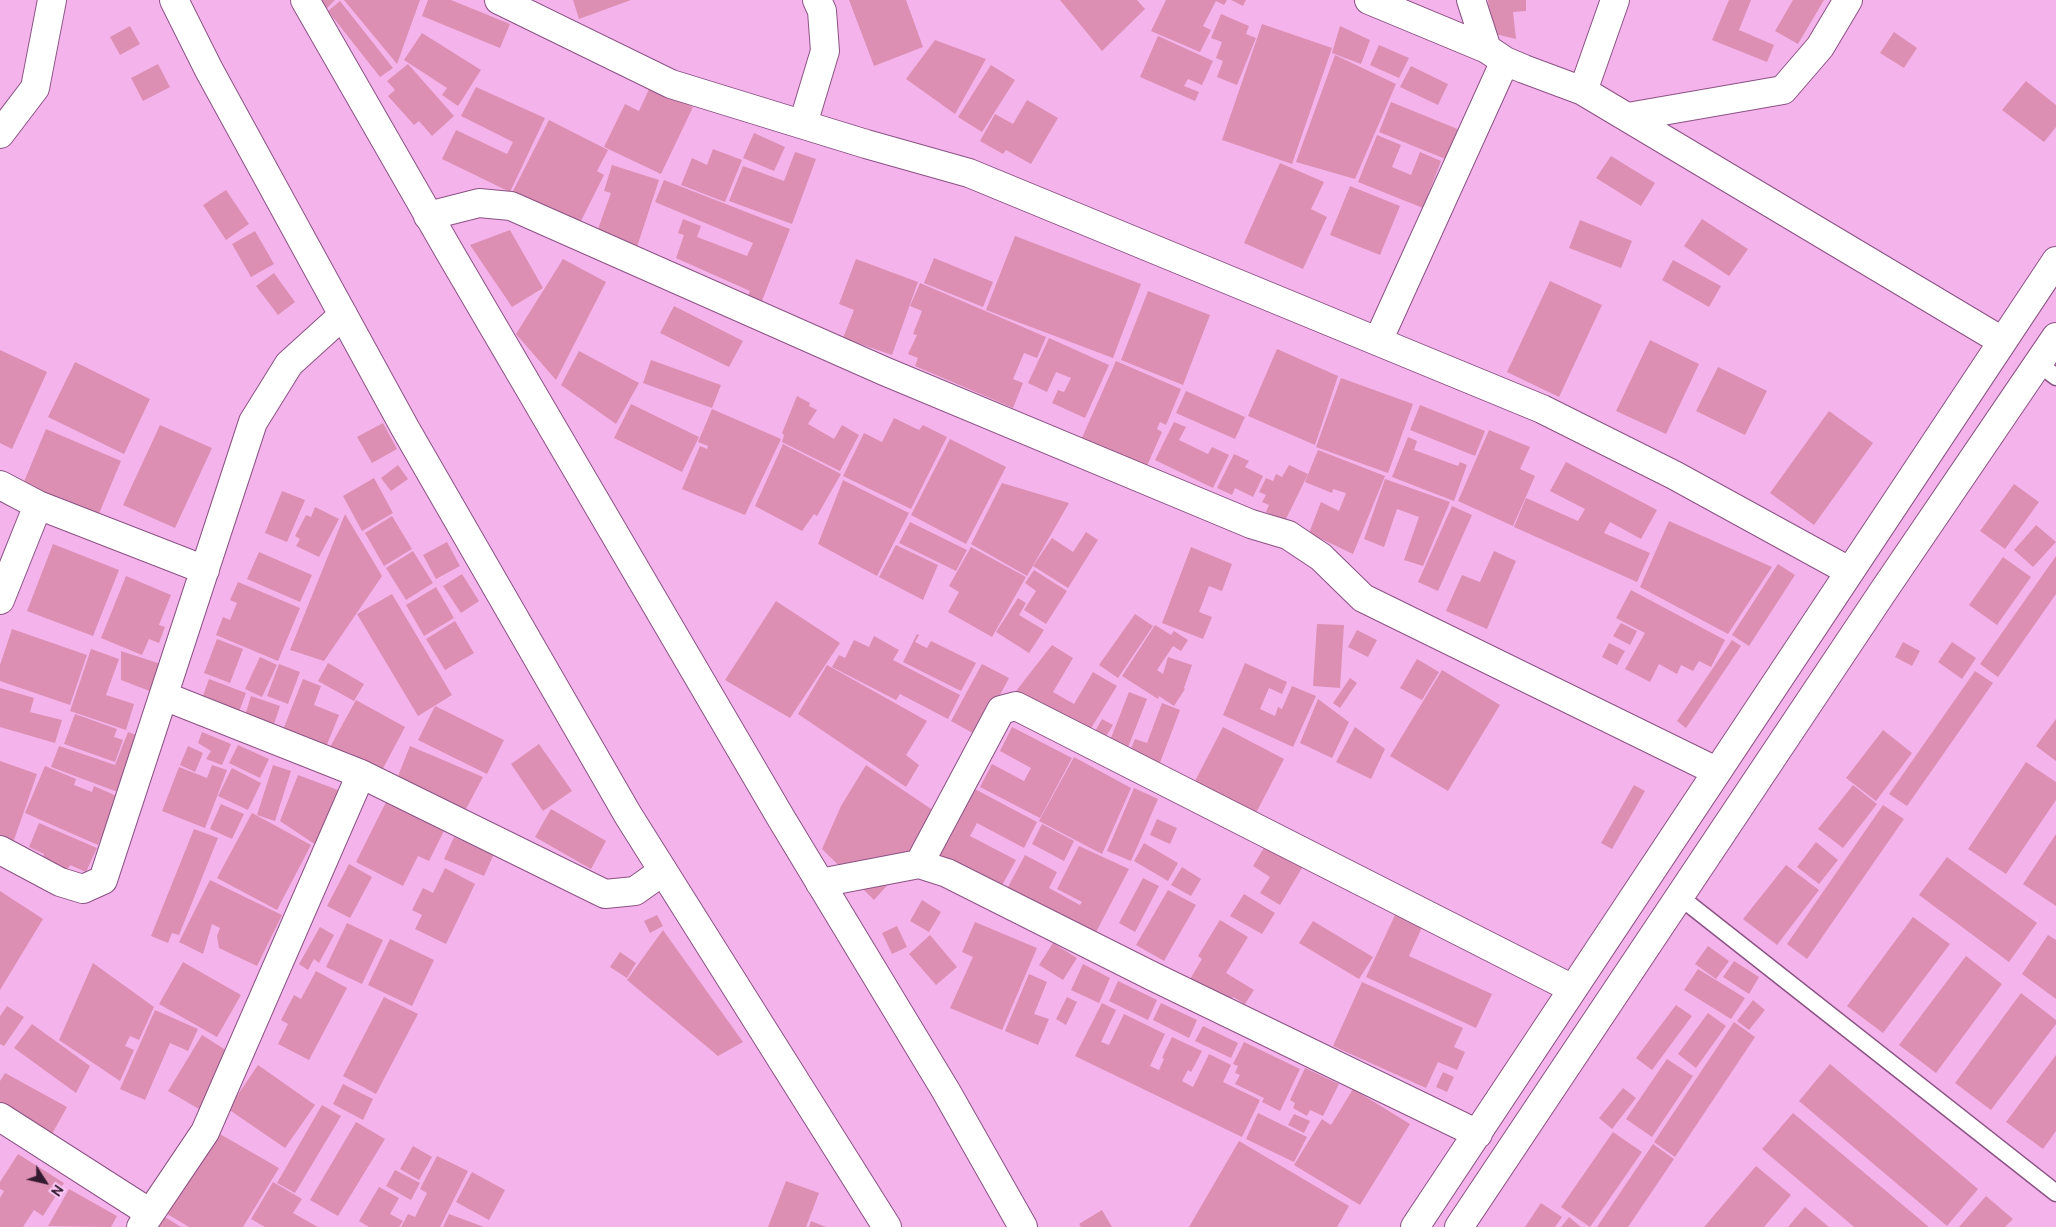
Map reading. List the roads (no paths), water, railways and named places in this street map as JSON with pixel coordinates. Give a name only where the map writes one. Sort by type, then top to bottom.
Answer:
[{"type":"street","points":[[0,134],[35,88],[52,0]]},
{"type":"street","points":[[174,0],[209,70],[343,315],[628,815],[886,1227]]},
{"type":"street","points":[[305,0],[428,216],[820,883],[946,1090],[1023,1227]]},
{"type":"street","points":[[499,0],[671,84],[866,144],[969,173],[1542,409],[1674,475],[1849,571]]},
{"type":"street","points":[[539,0],[551,26]]},
{"type":"street","points":[[803,124],[825,52],[822,11],[817,0]]},
{"type":"street","points":[[1369,0],[1583,91],[2002,341]]},
{"type":"street","points":[[1378,341],[1496,55],[1470,0]]},
{"type":"street","points":[[1583,91],[1615,0]]},
{"type":"street","points":[[1628,117],[1783,90],[1820,47],[1848,0]]},
{"type":"street","points":[[428,216],[478,204],[511,206],[893,375],[1251,524],[1288,535],[1321,557],[1363,598],[1716,771]]},
{"type":"street","points":[[1415,1227],[1716,771],[2056,262]]},
{"type":"street","points":[[0,850],[60,882],[83,889],[103,880],[253,422],[289,364],[343,315]]},
{"type":"street","points":[[1459,1227],[1887,584],[2047,370],[2056,337]]},
{"type":"street","points":[[0,485],[38,505],[205,570]]},
{"type":"street","points":[[0,600],[38,505]]},
{"type":"street","points":[[164,696],[361,774],[605,894],[635,891],[663,871]]},
{"type":"street","points":[[919,864],[1000,710],[1016,706],[1573,990]]},
{"type":"street","points":[[0,1117],[146,1220],[205,1132],[361,774]]},
{"type":"street","points":[[820,883],[919,864],[947,873],[1161,980],[1478,1134]]},
{"type":"lane","points":[[1680,897],[2056,1193]]}]
